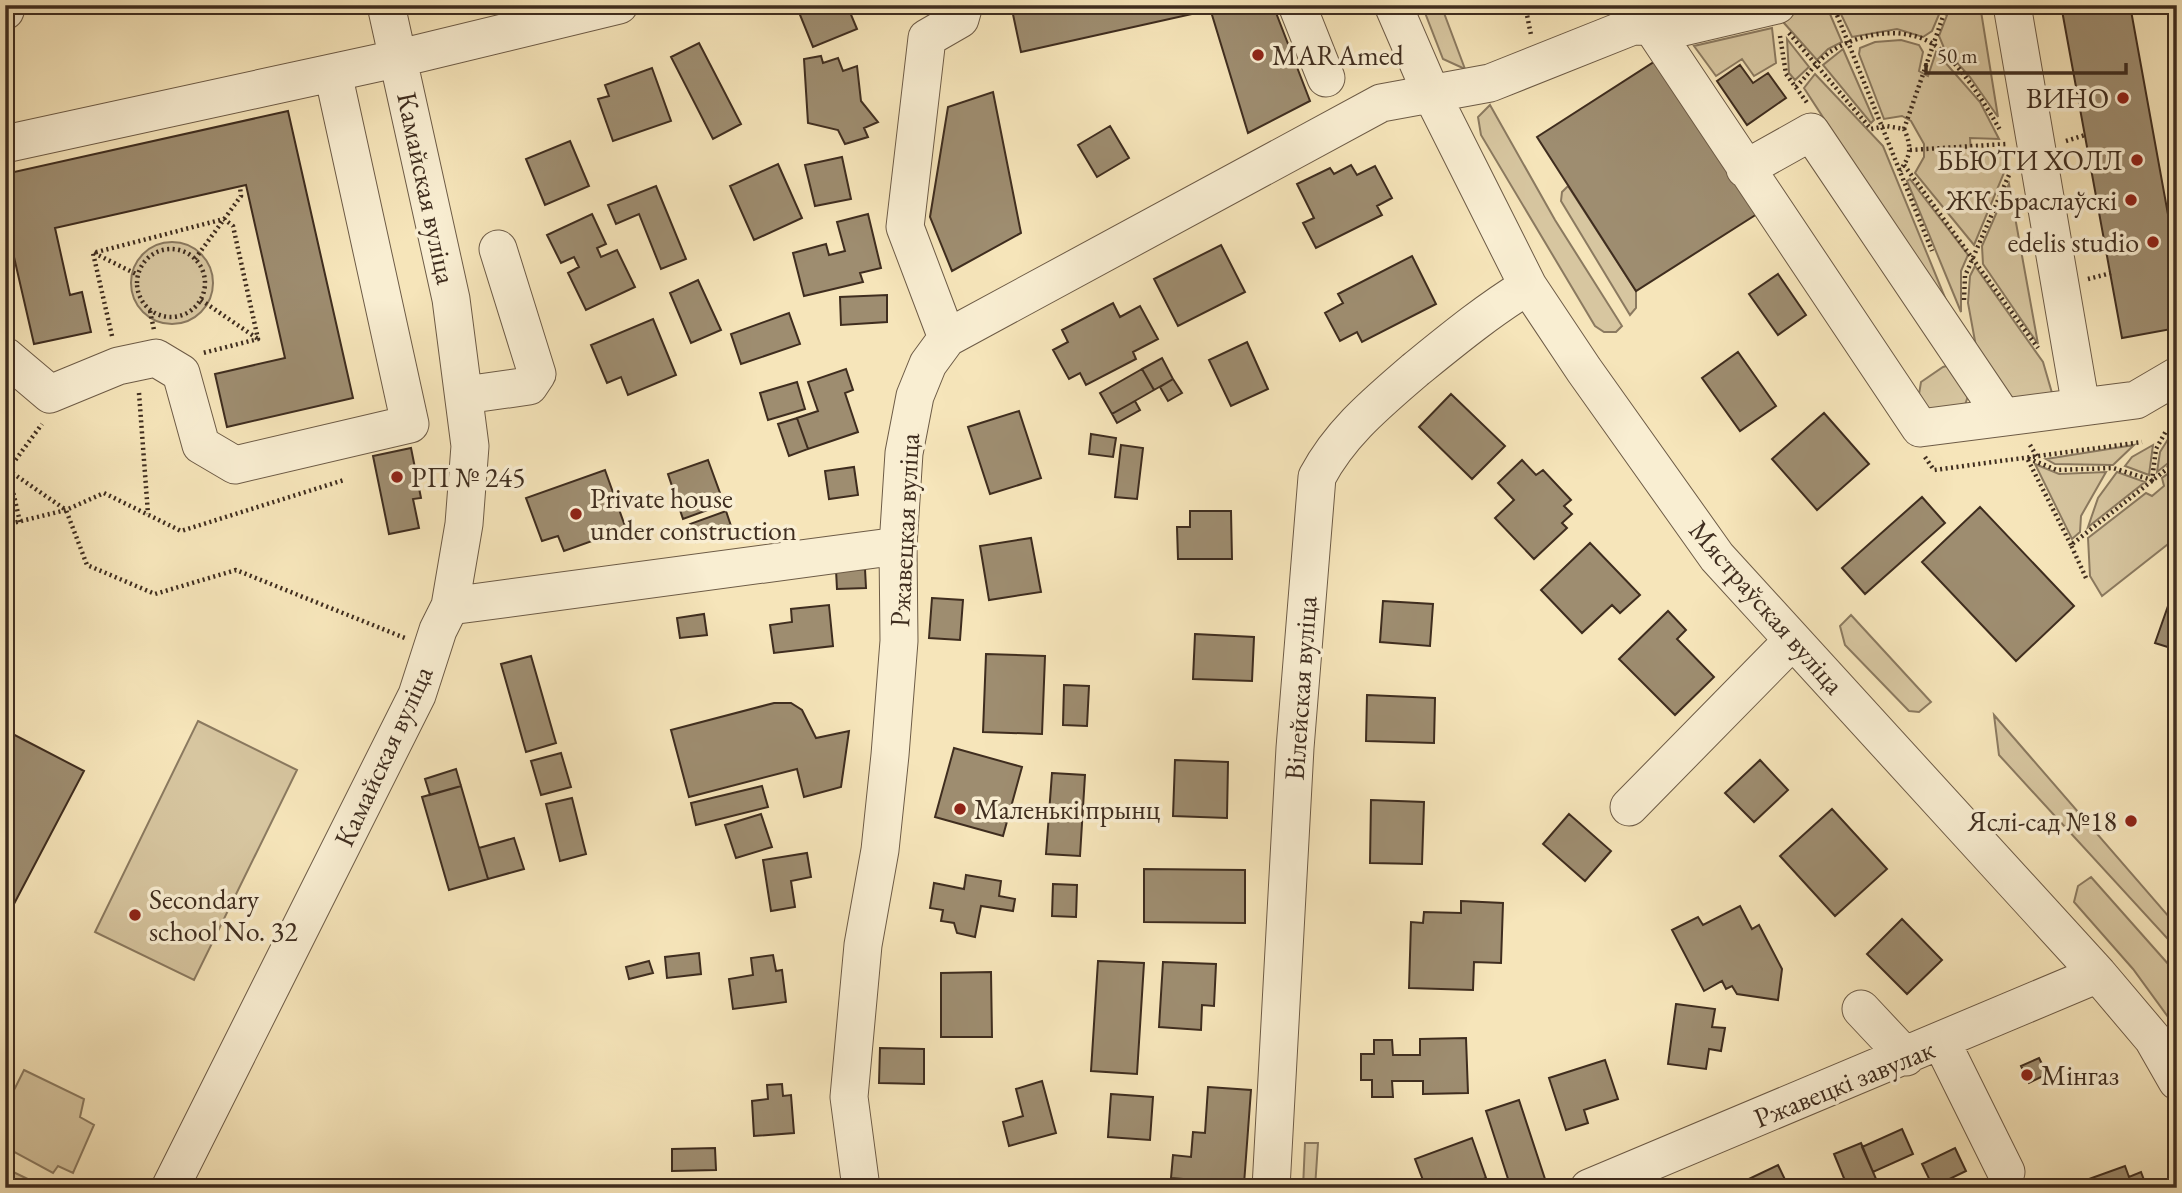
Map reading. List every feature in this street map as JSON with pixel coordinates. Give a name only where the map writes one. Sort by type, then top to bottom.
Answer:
[{"type":"street","points":[[5,11],[7,5]]},
{"type":"street","name":"Камайская вуліца","points":[[170,1188],[417,695],[438,630],[450,606],[464,524],[470,446],[451,299],[400,58],[386,5]]},
{"type":"street","points":[[5,144],[400,58],[619,5]]},
{"type":"street","points":[[947,338],[905,227],[927,38],[960,19],[964,5]]},
{"type":"street","points":[[1297,5],[1326,78]]},
{"type":"street","name":"Мястраўская вуліца","points":[[1393,5],[1432,95],[1528,286],[1584,370],[1717,557],[2098,974],[2152,1039],[2177,1081]]},
{"type":"street","points":[[2012,5],[2081,407]]},
{"type":"street","name":"Ржавецкая вуліца","points":[[861,1188],[849,1097],[863,945],[880,850],[890,755],[899,641],[898,546],[908,422],[928,364],[947,338],[1381,103],[1490,83],[1633,26],[1650,24],[1684,27],[1781,17]]},
{"type":"street","points":[[1650,24],[1920,428],[2136,400],[2177,376]]},
{"type":"street","points":[[5,356],[50,394],[118,366],[156,358],[181,373],[201,445],[235,465],[410,424],[333,73]]},
{"type":"street","points":[[1745,169],[1811,132],[2003,417]]},
{"type":"street","points":[[464,395],[529,386],[537,374],[498,249]]},
{"type":"street","name":"Вілейская вуліца","points":[[1271,1188],[1296,735],[1317,477],[1333,447],[1357,419],[1483,313],[1528,286]]},
{"type":"street","points":[[450,606],[898,546]]},
{"type":"street","points":[[1629,807],[1792,641]]},
{"type":"street","name":"Ржавецкі завулак","points":[[1589,1188],[1942,1042],[2098,974]]},
{"type":"street","points":[[1861,1009],[1906,1057]]},
{"type":"street","points":[[1942,1042],[2006,1172]]},
{"type":"path","points":[[1833,5],[1934,257]]},
{"type":"path","points":[[1900,170],[1909,158],[1910,150],[1904,130],[1947,5]]},
{"type":"path","points":[[1781,17],[1816,65],[1871,129],[1881,126],[1904,130]]},
{"type":"path","points":[[1796,87],[1828,53],[1848,42],[1864,36],[1897,33],[1933,44],[1986,105],[2006,144]]},
{"type":"path","points":[[1794,106],[1804,99]]},
{"type":"path","points":[[2002,119],[2008,158]]},
{"type":"path","points":[[1910,150],[2006,144]]},
{"type":"path","points":[[1904,165],[1974,257],[2039,350]]},
{"type":"path","points":[[1963,305],[1965,276],[2011,171]]},
{"type":"path","points":[[195,259],[241,196],[240,187]]},
{"type":"path","points":[[224,219],[233,226],[258,339]]},
{"type":"path","points":[[93,253],[224,219]]},
{"type":"path","points":[[160,251],[183,251],[195,259],[205,275],[206,286],[201,300],[188,314],[177,318],[155,314],[139,297],[138,275],[142,264],[160,251]]},
{"type":"path","points":[[93,253],[138,275]]},
{"type":"path","points":[[93,253],[118,366],[141,395],[148,514]]},
{"type":"path","points":[[201,300],[258,339]]},
{"type":"path","points":[[181,373],[188,356],[258,339]]},
{"type":"path","points":[[20,522],[8,470],[48,415],[50,394]]},
{"type":"path","points":[[2152,480],[2156,449],[2166,431]]},
{"type":"path","points":[[2086,578],[2026,458],[2057,470],[2113,468],[2152,480]]},
{"type":"path","points":[[2071,545],[2177,461]]},
{"type":"path","points":[[8,470],[66,510],[87,565],[155,594],[236,570],[409,640]]},
{"type":"path","points":[[5,525],[66,510],[104,493],[181,531],[344,480]]},
{"type":"shaded area","points":[[1422,5],[1441,5],[1465,69],[1443,59]]},
{"type":"shaded area","points":[[1943,5],[1932,31],[1923,37],[1897,29],[1852,37],[1837,6]]},
{"type":"shaded area","points":[[1951,5],[1980,5],[1998,117],[1970,77],[1944,48],[1939,36]]},
{"type":"shaded area","points":[[1827,7],[1842,42],[1828,49],[1817,60],[1784,23],[1784,16]]},
{"type":"shaded area","points":[[1772,28],[1776,63],[1754,76],[1742,59],[1716,76],[1694,46]]},
{"type":"shaded area","points":[[1787,39],[1809,67],[1795,80],[1789,73]]},
{"type":"shaded area","points":[[1901,40],[1919,45],[1923,52],[1919,71],[1928,76],[1936,52],[1980,102],[1999,139],[1970,138],[1971,152],[2002,151],[2006,168],[1974,245],[1915,173],[1924,157],[1924,144],[1911,121],[1902,116],[1884,119],[1859,54],[1860,48],[1875,42]]},
{"type":"shaded area","points":[[1843,49],[1874,120],[1871,123],[1823,65]]},
{"type":"shaded area","points":[[1815,74],[1883,146],[1948,305],[1944,303],[1804,88]]},
{"type":"shaded area","points":[[1490,105],[1555,220],[1622,326],[1616,332],[1604,332],[1595,326],[1481,135],[1478,117]]},
{"type":"shaded area","points":[[1910,179],[1968,255],[1961,271],[1961,312],[1907,181]]},
{"type":"shaded area","points":[[2009,184],[2038,344],[1983,264],[1982,246]]},
{"type":"shaded area","points":[[1568,186],[1636,291],[1636,308],[1630,315],[1561,201],[1562,192]]},
{"type":"shaded area","points":[[172,242],[188,245],[201,254],[210,267],[213,283],[210,299],[201,312],[188,321],[172,324],[156,321],[143,312],[134,299],[131,283],[134,267],[143,254],[156,245]]},
{"type":"shaded area","points":[[1975,266],[2043,362],[2052,393],[2015,399],[2006,395],[1977,352],[1968,303],[1970,276]]},
{"type":"shaded area","points":[[1954,364],[1969,393],[1965,405],[1939,416],[1926,407],[1919,394],[1921,382],[1943,367]]},
{"type":"shaded area","points":[[2177,434],[2177,456],[2157,472],[2160,452],[2170,436]]},
{"type":"shaded area","points":[[2134,445],[2113,465],[2055,464],[2046,459]]},
{"type":"shaded area","points":[[2153,445],[2149,475],[2125,466],[2132,457]]},
{"type":"shaded area","points":[[2035,464],[2059,474],[2106,472],[2081,516],[2080,532],[2072,539]]},
{"type":"shaded area","points":[[2177,467],[2177,537],[2102,596],[2090,576],[2088,538],[2146,493],[2152,496],[2164,486],[2162,478]]},
{"type":"shaded area","points":[[2117,472],[2145,482],[2088,527],[2098,498]]},
{"type":"shaded area","points":[[1851,615],[1931,702],[1919,712],[1909,711],[1845,645],[1840,626]]},
{"type":"shaded area","points":[[1994,715],[2177,926],[2177,949],[1999,755]]},
{"type":"shaded area","points":[[198,721],[297,770],[194,980],[95,932]]},
{"type":"shaded area","points":[[2091,877],[2177,974],[2177,1018],[2171,1021],[2133,969],[2074,902],[2078,886]]},
{"type":"shaded area","points":[[24,1070],[84,1099],[80,1117],[94,1125],[73,1173],[58,1166],[53,1173],[5,1147],[5,1108]]},
{"type":"shaded area","points":[[1305,1143],[1318,1143],[1315,1188],[1303,1188]]},
{"type":"shaded area","points":[[5,1168],[34,1182],[31,1188],[5,1188]]},
{"type":"building","points":[[796,5],[847,5],[857,29],[813,47]]},
{"type":"building","points":[[1011,5],[1209,5],[1210,10],[1021,52]]},
{"type":"building","name":"MARAmed","points":[[1209,5],[1273,5],[1310,101],[1248,133]]},
{"type":"building","name":"ЖК Браслаўскі","points":[[2061,5],[2130,5],[2177,264],[2177,328],[2122,338]]},
{"type":"building","points":[[699,43],[741,124],[713,139],[671,57]]},
{"type":"building","points":[[821,56],[823,63],[838,58],[843,71],[857,66],[861,101],[878,122],[864,128],[868,137],[845,144],[838,130],[808,123],[804,59]]},
{"type":"building","points":[[1657,60],[1757,214],[1636,291],[1537,137]]},
{"type":"building","points":[[1740,65],[1753,83],[1768,73],[1786,98],[1747,125],[1717,81]]},
{"type":"building","points":[[652,68],[671,121],[613,141],[598,99],[609,96],[605,85]]},
{"type":"building","points":[[993,92],[1021,233],[952,271],[930,217],[948,107]]},
{"type":"building","points":[[288,111],[353,398],[227,427],[215,374],[285,358],[246,185],[55,228],[70,295],[82,292],[91,332],[34,344],[5,218],[5,174]]},
{"type":"building","points":[[1110,126],[1129,158],[1097,177],[1078,145]]},
{"type":"building","points":[[570,141],[589,186],[545,205],[526,159]]},
{"type":"building","points":[[842,157],[851,199],[815,206],[805,165]]},
{"type":"building","points":[[778,164],[802,218],[754,240],[730,186]]},
{"type":"building","points":[[1351,165],[1357,175],[1375,166],[1392,198],[1377,206],[1382,215],[1316,248],[1303,223],[1314,218],[1297,184],[1330,168],[1334,174]]},
{"type":"building","points":[[656,186],[686,259],[661,269],[639,214],[616,224],[608,205]]},
{"type":"building","points":[[592,214],[606,244],[597,248],[601,257],[617,250],[635,287],[586,310],[568,273],[579,267],[574,257],[561,263],[547,235]]},
{"type":"building","points":[[868,214],[881,268],[860,273],[863,282],[804,296],[793,253],[826,244],[829,255],[845,251],[837,222]]},
{"type":"building","points":[[1221,245],[1245,292],[1178,326],[1154,279]]},
{"type":"building","points":[[1412,256],[1436,304],[1362,342],[1357,332],[1340,341],[1325,313],[1343,303],[1338,294]]},
{"type":"building","points":[[1778,274],[1806,315],[1778,335],[1749,294]]},
{"type":"building","points":[[698,280],[721,330],[691,343],[670,293]]},
{"type":"building","points":[[887,295],[887,322],[841,325],[840,297]]},
{"type":"building","points":[[1113,303],[1120,317],[1140,306],[1158,339],[1133,352],[1136,359],[1086,385],[1080,373],[1069,379],[1053,350],[1068,342],[1062,330]]},
{"type":"building","points":[[789,313],[800,344],[741,364],[731,334]]},
{"type":"building","points":[[653,319],[676,375],[628,395],[621,377],[607,383],[591,345]]},
{"type":"building","points":[[1247,342],[1268,389],[1231,406],[1209,360]]},
{"type":"building","points":[[1738,352],[1776,406],[1740,431],[1702,378]]},
{"type":"building","points":[[1162,358],[1173,379],[1154,390],[1142,369]]},
{"type":"building","points":[[846,369],[853,390],[845,393],[858,432],[808,449],[797,418],[818,411],[808,382]]},
{"type":"building","points":[[1142,369],[1154,390],[1112,414],[1100,393]]},
{"type":"building","points":[[1173,379],[1182,393],[1168,401],[1160,387]]},
{"type":"building","points":[[797,382],[805,409],[768,420],[760,393]]},
{"type":"building","points":[[1451,394],[1505,446],[1472,479],[1419,427]]},
{"type":"building","points":[[1135,401],[1140,410],[1117,423],[1112,414]]},
{"type":"building","points":[[1019,411],[1041,478],[990,494],[968,427]]},
{"type":"building","points":[[1824,413],[1869,464],[1817,510],[1772,459]]},
{"type":"building","points":[[797,418],[808,449],[789,456],[778,424]]},
{"type":"building","points":[[1091,434],[1116,438],[1113,457],[1089,454]]},
{"type":"building","points":[[1121,445],[1143,448],[1137,499],[1115,497]]},
{"type":"building","name":"РП № 245","points":[[411,448],[421,498],[413,499],[419,528],[389,534],[373,456]]},
{"type":"building","points":[[708,460],[724,504],[683,519],[668,474]]},
{"type":"building","points":[[1522,460],[1536,475],[1543,470],[1571,500],[1564,506],[1572,514],[1562,523],[1567,528],[1534,559],[1495,518],[1514,500],[1498,483]]},
{"type":"building","points":[[854,467],[858,495],[829,499],[825,471]]},
{"type":"building","name":"Private house under construction","points":[[605,470],[626,529],[564,551],[558,536],[542,541],[526,498]]},
{"type":"building","points":[[1922,497],[1945,523],[1865,594],[1842,568]]},
{"type":"building","points":[[1980,507],[2074,606],[2016,661],[1922,562]]},
{"type":"building","points":[[726,511],[732,529],[696,542],[690,524]]},
{"type":"building","points":[[1190,511],[1231,511],[1232,559],[1178,559],[1177,527],[1190,527]]},
{"type":"building","points":[[1031,538],[1041,592],[989,600],[980,546]]},
{"type":"building","points":[[1590,543],[1640,595],[1620,613],[1612,605],[1582,633],[1541,590]]},
{"type":"building","points":[[865,569],[866,588],[837,589],[836,570]]},
{"type":"building","points":[[932,598],[963,600],[960,640],[929,638]]},
{"type":"building","points":[[1383,601],[1433,604],[1430,646],[1380,642]]},
{"type":"building","points":[[829,605],[833,646],[774,653],[770,625],[792,622],[791,609]]},
{"type":"building","points":[[2168,606],[2177,609],[2177,650],[2155,643]]},
{"type":"building","points":[[1668,611],[1686,630],[1677,639],[1714,677],[1675,715],[1619,659]]},
{"type":"building","points":[[704,614],[707,635],[680,638],[677,618]]},
{"type":"building","points":[[1195,634],[1254,637],[1252,681],[1193,679]]},
{"type":"building","points":[[986,654],[1045,656],[1042,734],[983,732]]},
{"type":"building","points":[[531,656],[556,743],[526,752],[501,664]]},
{"type":"building","points":[[1064,685],[1089,686],[1087,726],[1063,725]]},
{"type":"building","points":[[1367,695],[1435,698],[1434,743],[1366,741]]},
{"type":"building","points":[[774,703],[791,703],[802,710],[816,738],[849,731],[841,787],[804,797],[797,769],[689,797],[671,730]]},
{"type":"building","points":[[5,730],[84,771],[5,921]]},
{"type":"building","points":[[954,748],[1022,767],[1003,836],[935,817]]},
{"type":"building","points":[[561,753],[571,787],[541,795],[531,761]]},
{"type":"building","points":[[1175,760],[1228,762],[1227,818],[1173,816]]},
{"type":"building","points":[[1760,760],[1788,790],[1754,822],[1725,793]]},
{"type":"building","points":[[456,769],[461,786],[430,795],[425,779]]},
{"type":"building","points":[[1052,773],[1085,775],[1080,856],[1046,854]]},
{"type":"building","points":[[461,786],[488,879],[449,890],[422,797]]},
{"type":"building","points":[[762,786],[768,807],[696,825],[691,803]]},
{"type":"building","points":[[572,798],[586,854],[560,861],[546,804]]},
{"type":"building","points":[[1371,800],[1424,802],[1422,864],[1370,863]]},
{"type":"building","points":[[1832,809],[1887,869],[1835,916],[1780,856]]},
{"type":"building","points":[[761,814],[772,847],[736,858],[725,825]]},
{"type":"building","points":[[1569,814],[1611,851],[1585,881],[1543,844]]},
{"type":"building","points":[[514,838],[524,869],[488,879],[479,848]]},
{"type":"building","points":[[807,853],[811,877],[791,881],[795,907],[771,911],[763,860]]},
{"type":"building","points":[[1144,869],[1245,870],[1245,923],[1144,922]]},
{"type":"building","points":[[966,875],[1001,881],[999,896],[1015,899],[1013,911],[981,906],[975,937],[957,933],[954,923],[941,921],[943,910],[930,908],[934,883],[964,889]]},
{"type":"building","points":[[1053,884],[1077,885],[1076,917],[1052,916]]},
{"type":"building","points":[[1461,901],[1503,903],[1501,963],[1474,962],[1473,990],[1409,988],[1411,922],[1423,923],[1424,912],[1461,913]]},
{"type":"building","points":[[1740,906],[1752,929],[1759,925],[1782,969],[1778,1000],[1737,994],[1732,986],[1726,989],[1722,981],[1704,991],[1672,930],[1698,917],[1703,925]]},
{"type":"building","points":[[1902,919],[1942,960],[1907,994],[1867,954]]},
{"type":"building","points":[[699,953],[701,974],[667,978],[665,957]]},
{"type":"building","points":[[773,955],[776,971],[782,970],[786,1002],[733,1009],[729,979],[753,975],[751,958]]},
{"type":"building","points":[[649,961],[653,973],[629,979],[626,967]]},
{"type":"building","points":[[1098,961],[1144,963],[1137,1074],[1091,1071]]},
{"type":"building","points":[[1163,962],[1216,964],[1214,1006],[1202,1005],[1201,1030],[1159,1027]]},
{"type":"building","points":[[991,972],[992,1037],[941,1037],[941,973]]},
{"type":"building","points":[[1676,1004],[1715,1009],[1712,1027],[1725,1028],[1721,1051],[1709,1049],[1706,1069],[1668,1064]]},
{"type":"building","points":[[1466,1038],[1468,1093],[1423,1094],[1423,1081],[1392,1081],[1393,1097],[1372,1097],[1372,1080],[1361,1080],[1361,1054],[1374,1054],[1374,1040],[1392,1040],[1393,1055],[1420,1055],[1420,1039]]},
{"type":"building","points":[[880,1048],[924,1049],[924,1084],[879,1083]]},
{"type":"building","points":[[2039,1058],[2047,1074],[2029,1083],[2021,1066]]},
{"type":"building","points":[[1605,1060],[1618,1099],[1584,1110],[1588,1123],[1566,1130],[1549,1078]]},
{"type":"building","points":[[1042,1081],[1056,1133],[1009,1146],[1003,1122],[1023,1116],[1016,1089]]},
{"type":"building","points":[[782,1084],[783,1096],[791,1095],[794,1133],[754,1136],[752,1101],[768,1099],[767,1085]]},
{"type":"building","points":[[1208,1087],[1251,1090],[1244,1184],[1171,1178],[1173,1155],[1191,1157],[1193,1132],[1205,1133]]},
{"type":"building","points":[[1111,1094],[1153,1097],[1150,1140],[1108,1137]]},
{"type":"building","points":[[1519,1100],[1545,1179],[1511,1188],[1486,1111]]},
{"type":"building","points":[[1902,1129],[1913,1154],[1873,1172],[1862,1147]]},
{"type":"building","points":[[1472,1138],[1486,1178],[1460,1188],[1426,1188],[1415,1159]]},
{"type":"building","points":[[1861,1143],[1880,1188],[1848,1188],[1834,1154]]},
{"type":"building","points":[[715,1148],[716,1170],[672,1171],[672,1149]]},
{"type":"building","points":[[1955,1148],[1966,1171],[1933,1187],[1922,1164]]},
{"type":"building","points":[[1778,1165],[1789,1188],[1735,1188],[1734,1186]]},
{"type":"building","points":[[2125,1166],[2129,1177],[2141,1172],[2147,1188],[2064,1188]]},
{"type":"place","name":"MARAmed","points":[[1258,55]]},
{"type":"place","name":"ВИНО","points":[[2123,98]]},
{"type":"place","name":"БЬЮТИ ХОЛЛ","points":[[2137,160]]},
{"type":"place","name":"ЖК Браслаўскі","points":[[2131,200]]},
{"type":"place","name":"edelis studio","points":[[2153,242]]},
{"type":"place","name":"РП № 245","points":[[397,477]]},
{"type":"place","name":"Private house under construction","points":[[576,514]]},
{"type":"place","name":"Маленькі прынц","points":[[960,809]]},
{"type":"place","name":"Яслі-сад №18","points":[[2131,821]]},
{"type":"place","name":"Secondary school No. 32","points":[[135,915]]},
{"type":"place","name":"Мінгаз","points":[[2027,1075]]}]
